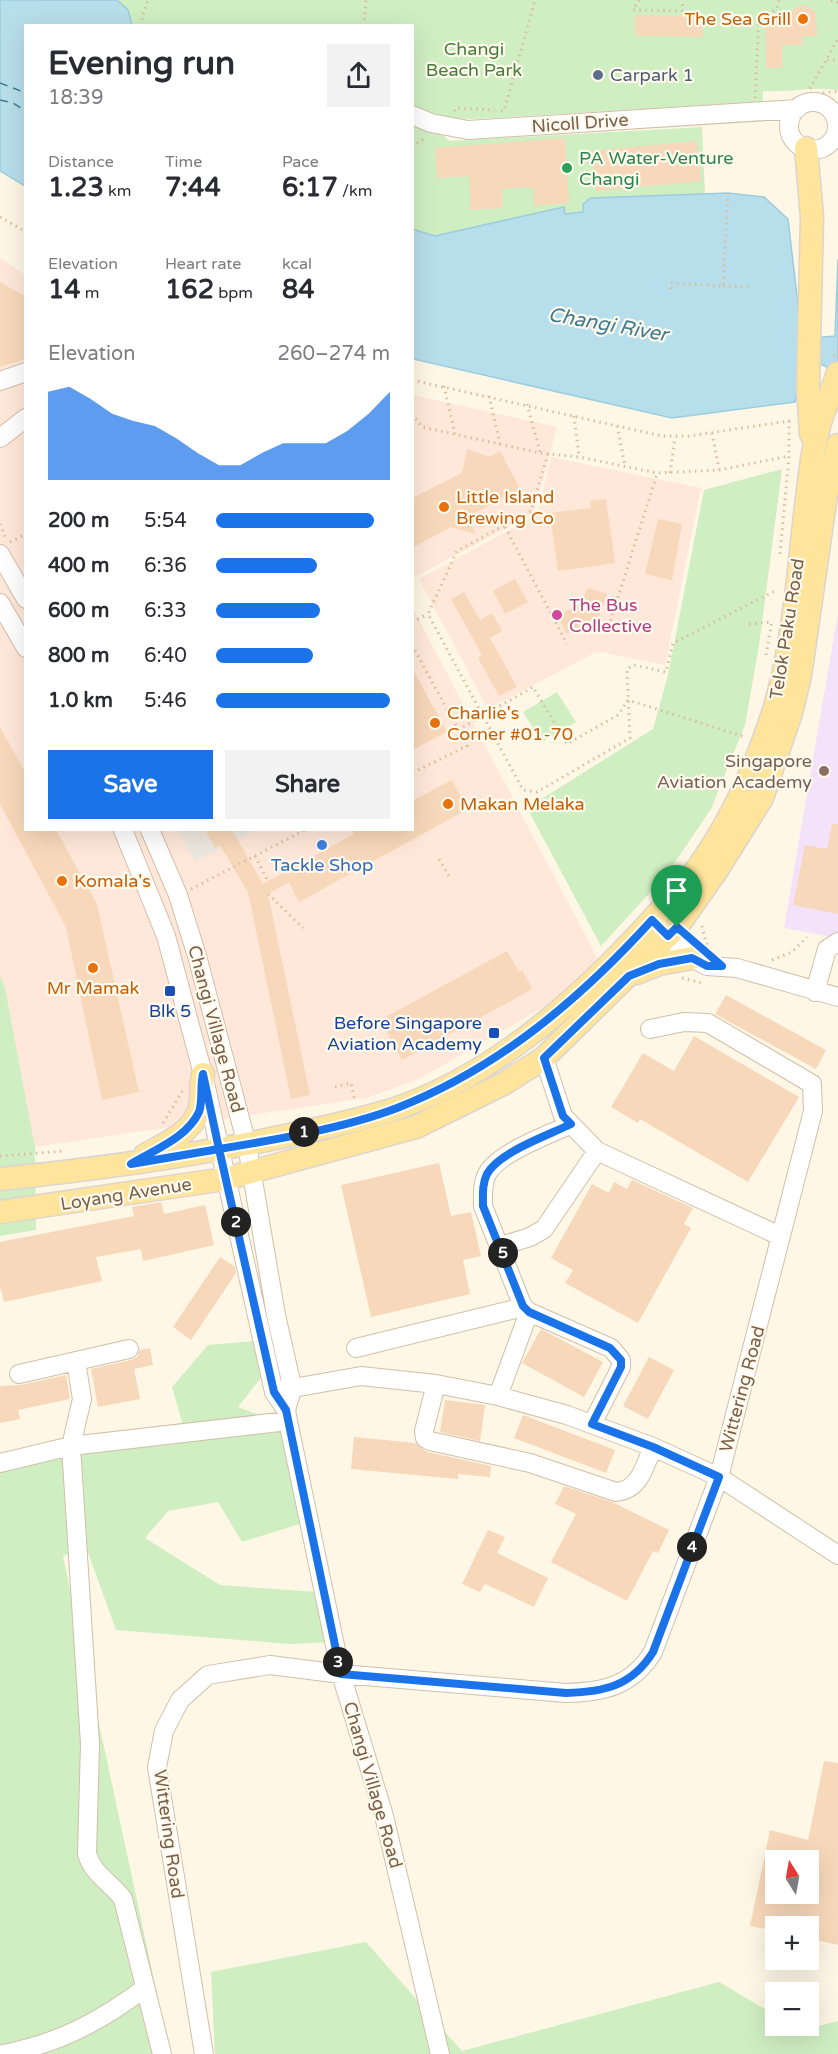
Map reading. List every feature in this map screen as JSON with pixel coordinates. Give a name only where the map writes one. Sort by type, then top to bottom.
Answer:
[{"type":"main road","points":[[806,148],[812,218],[808,387],[813,453]]},
{"type":"main road","name":"Telok Paku Road","points":[[247,1145],[394,1109],[496,1059],[560,1010],[618,957],[695,870],[724,825],[753,768],[774,708],[786,656],[813,453],[820,422],[838,373]]},
{"type":"main road","name":"Telok Paku Road","points":[[252,1172],[416,1127],[505,1083],[544,1058],[672,932],[717,870],[762,798],[785,733],[800,676],[826,495],[838,445]]},
{"type":"main road","points":[[629,976],[659,964],[692,958]]},
{"type":"main road","points":[[131,1164],[177,1137],[190,1125],[200,1110],[203,1074]]},
{"type":"main road","name":"Loyang Avenue","points":[[0,1179],[131,1164],[247,1145]]},
{"type":"main road","name":"Loyang Avenue","points":[[0,1212],[30,1210],[147,1189],[225,1179],[252,1172]]},
{"type":"street","name":"Nicoll Drive","points":[[414,116],[440,126],[468,130],[752,107],[798,110],[811,102],[833,106],[837,133],[831,142],[821,148],[806,148]]},
{"type":"street","points":[[798,110],[794,139],[806,148]]},
{"type":"street","points":[[0,381],[24,373]]},
{"type":"street","points":[[0,438],[24,420]]},
{"type":"street","points":[[0,554],[24,596]]},
{"type":"street","points":[[0,603],[24,645]]},
{"type":"street","name":"Changi Village Road","points":[[123,831],[164,928],[203,1074],[225,1179],[283,1390]]},
{"type":"street","name":"Changi Village Road","points":[[150,831],[178,895],[197,956],[247,1145],[287,1416],[341,1674],[384,1816],[440,2054]]},
{"type":"street","points":[[657,915],[692,958],[707,966],[722,966],[767,975],[815,992],[838,997]]},
{"type":"street","points":[[672,932],[722,966]]},
{"type":"street","points":[[815,992],[827,949],[838,942]]},
{"type":"street","name":"Wittering Road","points":[[204,2054],[157,1767],[164,1731],[180,1700],[208,1675],[270,1665],[341,1674],[566,1693],[594,1692],[626,1682],[645,1666],[653,1652],[719,1477],[753,1353],[780,1236],[813,1111],[814,1095],[812,1084],[708,1023],[684,1022],[650,1029]]},
{"type":"street","points":[[544,1058],[563,1116],[597,1151],[705,1199],[743,1221],[780,1236]]},
{"type":"street","points":[[498,1395],[526,1309],[483,1206],[483,1190],[488,1173],[502,1158],[571,1124]]},
{"type":"street","points":[[501,1246],[530,1238],[544,1229],[597,1151]]},
{"type":"street","points":[[356,1348],[526,1309],[610,1348],[621,1360],[621,1367],[592,1424]]},
{"type":"street","points":[[19,1374],[129,1350]]},
{"type":"street","points":[[76,1361],[82,1399],[72,1446],[90,1744],[87,1854],[92,1869],[115,1888],[123,1899],[162,2054]]},
{"type":"street","points":[[283,1390],[362,1377],[436,1384],[498,1395],[592,1424],[653,1447],[719,1477],[838,1555]]},
{"type":"street","points":[[436,1384],[424,1431],[425,1438],[430,1441],[530,1463],[616,1492],[628,1491],[637,1483],[653,1447]]},
{"type":"street","points":[[0,1463],[72,1446],[287,1416]]},
{"type":"street","points":[[3,2054],[32,2049],[65,2037],[104,2018],[145,1988]]},
{"type":"path","points":[[143,24],[142,18],[148,0]]},
{"type":"path","points":[[364,24],[366,0]]},
{"type":"path","points":[[414,146],[440,126],[456,108],[504,111],[535,0]]},
{"type":"path","points":[[639,0],[633,10],[682,11],[682,0]]},
{"type":"path","points":[[752,107],[759,17],[776,10],[779,0]]},
{"type":"path","points":[[831,0],[838,3]]},
{"type":"path","points":[[798,110],[838,38]]},
{"type":"path","points":[[827,60],[838,60]]},
{"type":"path","points":[[723,286],[728,193]]},
{"type":"path","points":[[0,217],[24,231]]},
{"type":"path","points":[[671,289],[671,283],[750,288]]},
{"type":"path","points":[[414,380],[675,437],[789,421],[789,456],[780,557]]},
{"type":"path","points":[[444,386],[455,434]]},
{"type":"path","points":[[489,396],[500,444]]},
{"type":"path","points":[[527,405],[540,453]]},
{"type":"path","points":[[574,416],[579,457]]},
{"type":"path","points":[[414,417],[422,427],[540,453],[579,457],[657,473],[719,470],[789,456]]},
{"type":"path","points":[[616,426],[625,465]]},
{"type":"path","points":[[712,433],[719,470]]},
{"type":"path","points":[[670,473],[675,437]]},
{"type":"path","points":[[414,621],[428,614],[457,551],[531,511],[548,454]]},
{"type":"path","points":[[607,632],[657,473]]},
{"type":"path","points":[[0,524],[8,543],[24,535]]},
{"type":"path","points":[[505,527],[567,644]]},
{"type":"path","points":[[776,601],[778,579]]},
{"type":"path","points":[[428,614],[523,790],[537,792],[630,738],[627,669],[634,665],[666,672],[673,643],[777,590]]},
{"type":"path","points":[[765,665],[774,611]]},
{"type":"path","points":[[750,624],[772,622]]},
{"type":"path","points":[[414,649],[467,746],[414,772]]},
{"type":"path","points":[[458,730],[533,687],[567,744],[618,715],[628,700]]},
{"type":"path","points":[[628,700],[746,737]]},
{"type":"path","points":[[178,895],[303,831]]},
{"type":"path","points":[[254,856],[268,881]]},
{"type":"path","points":[[439,859],[450,878]]},
{"type":"path","points":[[268,894],[303,928]]},
{"type":"path","points":[[769,961],[792,952],[807,937]]},
{"type":"path","points":[[335,1087],[351,1083]]},
{"type":"path","points":[[158,1130],[172,1112]]},
{"type":"path","points":[[0,1156],[68,1151]]},
{"type":"shaded area","points":[[0,258],[24,275],[24,831],[414,831],[414,611],[601,965],[563,996],[419,1079],[366,1098],[35,1147],[5,987],[0,976]]},
{"type":"shaded area","points":[[414,395],[557,427],[534,513],[414,577]]},
{"type":"shaded area","name":"The Bus Collective","points":[[551,457],[701,488],[665,665],[601,652],[594,653],[488,709],[419,579],[537,515]]},
{"type":"shaded area","name":"Singapore Aviation Academy","points":[[838,613],[838,938],[784,928]]},
{"type":"shaded area","points":[[179,831],[255,831],[195,862]]},
{"type":"green space","name":"Changi Beach Park","points":[[117,0],[838,0],[838,90],[763,91],[763,102],[474,119],[449,118],[436,128],[449,141],[702,127],[705,194],[591,198],[583,212],[565,214],[563,207],[434,236],[414,229],[414,24],[132,24],[128,10]]},
{"type":"green space","points":[[782,469],[759,646],[745,725],[711,809],[667,874],[601,946],[527,808],[653,729],[668,675],[704,490]]},
{"type":"green space","points":[[557,692],[576,722],[542,742],[523,712]]},
{"type":"green space","points":[[0,976],[5,987],[35,1147],[36,1230],[0,1236]]},
{"type":"green space","points":[[265,1340],[271,1365],[238,1407],[289,1426],[309,1521],[242,1542],[218,1502],[168,1511],[145,1538],[220,1585],[316,1592],[336,1642],[290,1644],[116,1630],[86,1547],[63,1556],[170,2054],[0,2054],[0,1457],[157,1438],[182,1422],[172,1387],[208,1345]]},
{"type":"green space","points":[[366,1942],[462,2051],[719,1982],[765,2009],[765,2036],[819,2036],[819,2026],[838,2021],[838,2054],[215,2054],[211,1972]]},
{"type":"water","points":[[0,0],[117,0],[128,10],[132,24],[24,24],[24,185],[0,171]]},
{"type":"water","name":"Changi River","points":[[728,193],[764,197],[788,219],[802,339],[835,336],[838,259],[838,375],[825,366],[803,358],[795,402],[672,418],[414,359],[414,230],[435,236],[564,207],[565,214],[583,212],[583,204],[591,198]]},
{"type":"building","points":[[805,5],[816,12],[817,36],[803,36],[803,45],[782,45],[782,68],[766,68],[765,17],[786,17],[796,7]]},
{"type":"building","points":[[635,15],[703,16],[703,37],[635,36]]},
{"type":"building","points":[[565,138],[569,203],[534,206],[533,187],[502,189],[503,208],[471,210],[469,176],[437,178],[435,148]]},
{"type":"building","points":[[697,141],[701,181],[596,191],[592,151]]},
{"type":"building","points":[[0,282],[24,296],[24,360],[0,367]]},
{"type":"building","points":[[467,449],[490,457],[500,451],[520,489],[475,513],[472,525],[476,534],[451,527],[414,547],[414,497],[462,473]]},
{"type":"building","points":[[606,499],[615,563],[558,571],[550,513],[591,508],[590,501]]},
{"type":"building","points":[[658,519],[682,524],[672,580],[645,574]]},
{"type":"building","points":[[515,579],[528,602],[505,614],[493,591]]},
{"type":"building","points":[[588,588],[607,594],[600,615],[567,634],[557,616],[580,604]]},
{"type":"building","points":[[464,592],[480,620],[492,613],[502,631],[490,638],[517,687],[499,696],[478,658],[482,655],[451,599]]},
{"type":"building","points":[[414,672],[447,732],[414,749]]},
{"type":"building","points":[[0,727],[24,770],[24,831],[57,831],[97,904],[139,1092],[102,1100],[66,927],[0,804]]},
{"type":"building","points":[[452,780],[468,809],[299,902],[289,882],[268,894],[310,1095],[291,1099],[248,892],[220,845],[215,848],[206,831],[233,831],[263,884],[354,834],[352,831],[414,831],[414,800]]},
{"type":"building","points":[[832,824],[838,824],[838,914],[793,905],[805,845],[827,849]]},
{"type":"building","points":[[507,951],[519,972],[522,970],[532,988],[402,1060],[380,1020]]},
{"type":"building","points":[[726,995],[826,1050],[816,1069],[715,1014]]},
{"type":"building","points":[[694,1036],[799,1097],[748,1182],[640,1119],[638,1123],[611,1107],[643,1053],[674,1071]]},
{"type":"building","points":[[439,1163],[451,1216],[471,1212],[481,1256],[463,1260],[470,1294],[371,1317],[341,1185]]},
{"type":"building","points":[[632,1180],[693,1208],[684,1224],[691,1228],[638,1323],[565,1283],[573,1270],[551,1258],[592,1184],[609,1193],[614,1182],[627,1189]]},
{"type":"building","points":[[161,1202],[164,1214],[205,1205],[214,1245],[143,1261],[141,1249],[96,1257],[102,1281],[4,1302],[0,1286],[0,1242],[134,1216],[132,1207]]},
{"type":"building","points":[[220,1257],[235,1267],[236,1273],[191,1340],[173,1327]]},
{"type":"building","points":[[541,1329],[603,1362],[584,1397],[522,1363]]},
{"type":"building","points":[[150,1348],[153,1365],[134,1369],[140,1399],[98,1407],[91,1369],[131,1360],[137,1357],[140,1350]]},
{"type":"building","points":[[649,1357],[674,1370],[648,1419],[623,1406]]},
{"type":"building","points":[[66,1375],[70,1399],[18,1410],[20,1419],[0,1423],[0,1386],[21,1385]]},
{"type":"building","points":[[445,1400],[485,1405],[480,1441],[440,1432]]},
{"type":"building","points":[[523,1415],[615,1450],[606,1473],[514,1438]]},
{"type":"building","points":[[354,1437],[415,1443],[427,1452],[491,1466],[490,1477],[458,1474],[458,1479],[351,1469]]},
{"type":"building","points":[[564,1486],[612,1502],[669,1530],[658,1553],[653,1551],[627,1601],[551,1562],[576,1514],[555,1504]]},
{"type":"building","points":[[488,1530],[505,1537],[497,1553],[548,1578],[534,1607],[485,1584],[480,1592],[462,1584]]},
{"type":"building","points":[[824,1761],[838,1763],[838,1945],[819,1941],[819,1916],[765,1916],[765,1929],[750,1926],[765,1854],[765,1904],[819,1904],[819,1850],[766,1850],[770,1830],[808,1840]]},
{"type":"ferry route","points":[[0,83],[24,92]]},
{"type":"ferry route","points":[[0,100],[13,103],[24,110]]},
{"type":"place","name":"The Sea Grill","points":[[803,19]]},
{"type":"place","name":"Carpark 1","points":[[598,75]]},
{"type":"place","name":"PA Water-Venture Changi","points":[[567,168]]},
{"type":"place","name":"Little Island Brewing Co","points":[[444,507]]},
{"type":"place","name":"The Bus Collective","points":[[557,615]]},
{"type":"place","name":"Charlie's Corner #01-70","points":[[435,723]]},
{"type":"place","name":"Singapore Aviation Academy","points":[[824,771]]},
{"type":"place","name":"Makan Melaka","points":[[448,804]]},
{"type":"place","name":"Tackle Shop","points":[[322,845]]},
{"type":"place","name":"Komala's","points":[[62,881]]},
{"type":"place","name":"Mr Mamak","points":[[93,968]]},
{"type":"place","name":"Blk 5","points":[[170,991]]},
{"type":"place","name":"Before Singapore Aviation Academy","points":[[494,1033]]},
{"type":"route","points":[[677,927],[668,936],[652,920],[618,957],[560,1010],[496,1059],[406,1104],[332,1125],[247,1145],[219,1149],[203,1074],[200,1110],[190,1125],[177,1137],[131,1164],[219,1149],[244,1251],[274,1392],[286,1410],[341,1674],[566,1693],[594,1692],[626,1682],[645,1666],[653,1652],[719,1477],[653,1447],[592,1424],[621,1367],[621,1360],[610,1348],[529,1312],[523,1306],[501,1246],[483,1206],[483,1190],[488,1173],[502,1158],[571,1124],[563,1116],[544,1058],[567,1034],[629,976],[659,964],[692,958],[707,966],[722,966],[677,927]]}]
